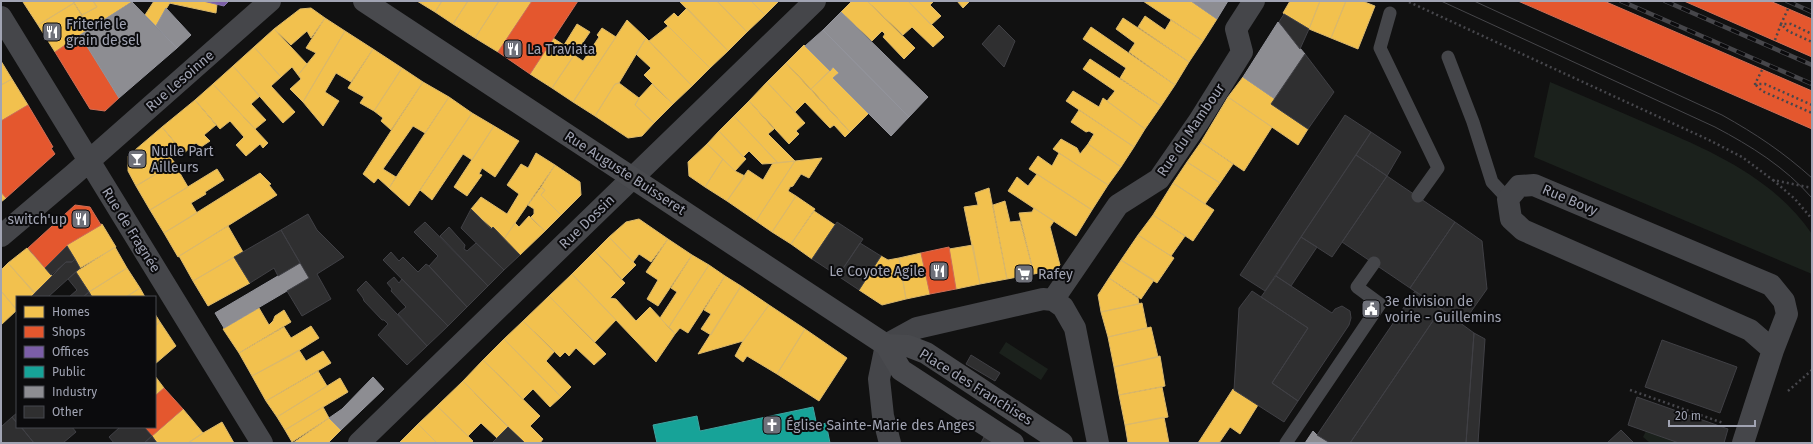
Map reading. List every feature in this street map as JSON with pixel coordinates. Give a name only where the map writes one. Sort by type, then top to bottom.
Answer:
[{"type":"street","name":"Rue Lesoinne","points":[[1,236],[89,161],[270,1]]},
{"type":"street","name":"Rue Auguste Buisseret","points":[[364,1],[886,345]]},
{"type":"street","name":"Rue Dossin","points":[[359,443],[815,1]]},
{"type":"street","name":"Rue du Mambour","points":[[1053,300],[1118,205],[1159,180],[1199,121],[1242,52],[1236,29],[1254,1]]},
{"type":"street","name":"Rue de Fragnée","points":[[1,17],[262,443]]},
{"type":"street","name":"Rue Bovy","points":[[1508,199],[1519,186],[1534,185],[1771,285],[1784,301],[1787,314],[1773,350],[1743,443]]},
{"type":"street","points":[[1508,199],[1511,219],[1523,230],[1750,330],[1773,350]]},
{"type":"street","name":"Place des Franchises","points":[[886,345],[917,328],[1043,299],[1053,300]]},
{"type":"street","points":[[1053,300],[1066,311],[1075,328],[1098,443]]},
{"type":"street","name":"Place des Franchises","points":[[886,345],[901,370],[1013,443]]},
{"type":"street","name":"Place des Franchises","points":[[886,345],[908,346],[926,353],[1062,443]]},
{"type":"street","points":[[886,345],[879,379],[883,416],[890,443]]},
{"type":"lane","points":[[1390,13],[1380,48],[1438,168],[1418,196]]},
{"type":"lane","points":[[1448,57],[1473,122],[1492,182],[1508,199]]},
{"type":"lane","points":[[1286,443],[1380,304],[1357,287],[1374,263]]},
{"type":"path","points":[[1407,1],[1709,140],[1742,157],[1795,199],[1812,219]]},
{"type":"path","points":[[1774,40],[1788,9]]},
{"type":"path","points":[[1782,24],[1791,24],[1812,34]]},
{"type":"path","points":[[1782,24],[1788,31],[1812,42]]},
{"type":"path","points":[[1755,84],[1762,70]]},
{"type":"path","points":[[1755,84],[1765,84],[1812,105]]},
{"type":"path","points":[[1755,84],[1762,91],[1812,113]]},
{"type":"path","points":[[1772,180],[1812,188]]},
{"type":"shaded area","points":[[1550,82],[1694,144],[1738,167],[1759,181],[1778,196],[1796,214],[1812,234],[1812,274],[1534,157]]},
{"type":"shaded area","points":[[1006,342],[1048,369],[1041,380],[999,353]]},
{"type":"shaded area","points":[[1646,431],[1679,443],[1650,443],[1643,437]]},
{"type":"building: Homes","points":[[73,1],[74,3],[38,25],[23,2]]},
{"type":"building: Homes","points":[[73,1],[93,1],[97,7],[82,15]]},
{"type":"building: Homes","points":[[93,1],[133,1],[90,29],[82,15],[97,7]]},
{"type":"building: Homes","points":[[154,1],[171,1],[156,26],[145,15]]},
{"type":"building: Homes","points":[[171,1],[203,1],[217,4],[216,13],[169,3]]},
{"type":"building: Homes","points":[[417,1],[442,1],[435,12]]},
{"type":"building: Homes","points":[[442,1],[468,1],[453,24],[435,12]]},
{"type":"building: Homes","points":[[468,1],[499,1],[475,38],[453,24]]},
{"type":"building: Homes","points":[[499,1],[532,1],[498,52],[475,38]]},
{"type":"building: Homes","points":[[679,1],[717,1],[747,32],[728,51]]},
{"type":"building: Homes","points":[[717,1],[751,1],[765,15],[747,32]]},
{"type":"building: Homes","points":[[751,1],[779,1],[765,15]]},
{"type":"building: Homes","points":[[852,1],[867,1],[915,48],[904,59],[883,37],[885,34],[882,31],[872,41],[841,12]]},
{"type":"building: Homes","points":[[867,1],[908,1],[944,37],[933,47],[912,27],[903,35]]},
{"type":"building: Homes","points":[[908,1],[934,1],[930,5],[941,16],[931,25]]},
{"type":"building: Homes","points":[[957,1],[970,1],[963,8]]},
{"type":"building: Homes","points":[[1143,1],[1191,1],[1217,19],[1203,41]]},
{"type":"building: Homes","points":[[1290,1],[1320,1],[1309,29],[1283,13]]},
{"type":"building: Homes","points":[[1320,1],[1346,1],[1331,38],[1309,29]]},
{"type":"building: Homes","points":[[1346,1],[1362,1],[1375,6],[1358,49],[1331,38]]},
{"type":"building: Homes","points":[[74,3],[90,29],[55,52],[38,25]]},
{"type":"building: Homes","points":[[311,8],[325,18],[311,38],[307,31],[291,45],[274,29],[300,9]]},
{"type":"building: Homes","points":[[687,8],[728,51],[710,68],[664,22],[674,13],[678,17]]},
{"type":"building: Homes","points":[[1145,16],[1165,30],[1171,20],[1203,41],[1189,62],[1138,27]]},
{"type":"building: Homes","points":[[325,18],[345,31],[303,102],[290,89],[301,79],[298,75],[316,53],[306,48]]},
{"type":"building: Homes","points":[[1123,18],[1189,62],[1175,85],[1129,52],[1135,43],[1116,29]]},
{"type":"building: Homes","points":[[627,20],[646,38],[619,83],[615,84],[595,116],[573,102]]},
{"type":"building: Homes","points":[[577,24],[590,32],[552,88],[530,74],[553,38],[564,45]]},
{"type":"building: Homes","points":[[668,26],[710,68],[692,86],[649,41]]},
{"type":"building: Homes","points":[[1091,27],[1175,85],[1161,106],[1120,78],[1126,68],[1083,39]]},
{"type":"building: Homes","points":[[602,28],[616,37],[573,102],[552,88],[574,55],[583,61],[599,37],[597,35]]},
{"type":"building: Homes","points":[[274,29],[307,64],[298,75],[292,67],[281,77],[254,47]]},
{"type":"building: Homes","points":[[345,31],[373,49],[351,82],[336,73],[325,92],[339,101],[323,126],[303,102]]},
{"type":"building: Homes","points":[[646,38],[692,86],[673,104],[644,75],[651,68],[636,54]]},
{"type":"building: Homes","points":[[804,45],[830,71],[811,89],[786,63]]},
{"type":"building: Homes","points":[[254,47],[281,77],[271,86],[295,112],[283,123],[233,66]]},
{"type":"building: Homes","points":[[373,49],[402,68],[374,111],[360,103],[364,97],[348,88]]},
{"type":"building: Homes","points":[[1090,59],[1161,106],[1145,129],[1107,101],[1115,91],[1083,69]]},
{"type":"building: Homes","points":[[1,61],[12,79],[1,85]]},
{"type":"building: Homes","points":[[786,63],[850,132],[845,137],[834,125],[830,128],[805,102],[795,112],[767,82]]},
{"type":"building: Homes","points":[[233,66],[260,96],[251,104],[266,120],[255,129],[213,84]]},
{"type":"building: Homes","points":[[833,67],[839,73],[833,78],[869,113],[850,132],[811,89]]},
{"type":"building: Homes","points":[[402,68],[423,82],[391,130],[381,121],[383,118],[374,111]]},
{"type":"building: Homes","points":[[1243,77],[1275,99],[1271,104],[1308,129],[1298,145],[1228,97]]},
{"type":"building: Homes","points":[[12,79],[28,105],[1,121],[1,85]]},
{"type":"building: Homes","points":[[423,82],[449,97],[425,133],[413,126],[383,169],[396,177],[389,188],[378,178],[374,183],[363,174]]},
{"type":"building: Homes","points":[[767,82],[805,123],[796,131],[799,134],[789,144],[749,101]]},
{"type":"building: Homes","points":[[619,83],[639,98],[635,105],[654,123],[642,136],[628,138],[595,116],[615,84]]},
{"type":"building: Homes","points":[[213,84],[268,143],[263,148],[260,144],[246,156],[236,145],[244,137],[230,121],[220,129],[195,100]]},
{"type":"building: Homes","points":[[652,84],[673,104],[654,123],[635,105],[639,98]]},
{"type":"building: Homes","points":[[1073,91],[1099,107],[1103,98],[1145,129],[1134,147],[1066,101]]},
{"type":"building: Homes","points":[[449,97],[472,113],[409,206],[389,188]]},
{"type":"building: Homes","points":[[1228,97],[1272,127],[1244,171],[1201,142]]},
{"type":"building: Homes","points":[[195,100],[216,125],[204,135],[210,141],[201,147],[196,143],[184,153],[162,127]]},
{"type":"building: Homes","points":[[749,101],[774,129],[768,134],[795,161],[778,163],[734,116]]},
{"type":"building: Homes","points":[[1079,110],[1134,147],[1121,167],[1088,144],[1094,134],[1089,131],[1086,132],[1071,122]]},
{"type":"building: Homes","points":[[472,113],[494,126],[472,160],[463,154],[432,200],[420,190]]},
{"type":"building: Homes","points":[[734,116],[778,163],[762,164],[749,151],[743,157],[719,131]]},
{"type":"building: Homes","points":[[494,126],[519,141],[495,177],[482,168],[479,174],[482,175],[467,196],[454,187]]},
{"type":"building: Homes","points":[[162,127],[176,144],[167,153],[175,163],[136,186],[128,171],[128,156]]},
{"type":"building: Homes","points":[[719,131],[746,159],[735,171],[707,144]]},
{"type":"building: Homes","points":[[1061,139],[1077,148],[1080,154],[1088,144],[1121,167],[1108,185],[1053,149]]},
{"type":"building: Homes","points":[[1201,142],[1233,164],[1220,183],[1187,162]]},
{"type":"building: Homes","points":[[707,144],[723,159],[705,187],[689,176],[688,162]]},
{"type":"building: Homes","points":[[536,153],[555,165],[504,239],[471,209],[481,197],[507,214],[519,194],[507,185],[521,164],[528,168]]},
{"type":"building: Homes","points":[[1059,153],[1108,185],[1092,210],[1029,169],[1038,156],[1052,166]]},
{"type":"building: Homes","points":[[822,158],[809,178],[801,174],[793,186],[790,187],[788,191],[796,196],[772,232],[756,221],[795,161]]},
{"type":"building: Homes","points":[[723,159],[735,171],[745,176],[727,201],[705,187]]},
{"type":"building: Homes","points":[[795,161],[756,221],[727,201],[748,170],[763,180],[773,163]]},
{"type":"building: Homes","points":[[1187,162],[1220,183],[1205,204],[1173,183]]},
{"type":"building: Homes","points":[[174,163],[188,187],[150,210],[136,186]]},
{"type":"building: Homes","points":[[555,165],[580,182],[581,195],[561,215],[541,195],[545,190],[541,187]]},
{"type":"building: Homes","points":[[217,169],[224,180],[191,203],[197,213],[164,233],[150,210]]},
{"type":"building: Homes","points":[[260,173],[271,184],[269,185],[277,195],[178,257],[164,233]]},
{"type":"building: Homes","points":[[1037,174],[1092,210],[1076,236],[1008,191],[1017,177],[1028,186]]},
{"type":"building: Homes","points":[[1173,183],[1214,210],[1193,241],[1153,215]]},
{"type":"building: Homes","points":[[541,187],[545,190],[541,195],[561,215],[545,231],[531,217],[534,214],[534,209],[528,205]]},
{"type":"building: Homes","points":[[989,188],[1007,279],[980,284],[964,207],[978,205],[975,193]]},
{"type":"building: Homes","points":[[1,192],[6,198],[1,202]]},
{"type":"building: Homes","points":[[796,196],[815,209],[791,244],[772,232]]},
{"type":"building: Homes","points":[[1005,201],[1010,222],[1020,221],[1034,274],[1007,279],[993,205]]},
{"type":"building: Homes","points":[[1034,208],[1054,221],[1050,227],[1060,265],[1056,269],[1034,274],[1019,213],[1032,212]]},
{"type":"building: Homes","points":[[814,211],[835,225],[812,259],[791,244]]},
{"type":"building: Homes","points":[[1153,215],[1185,236],[1171,256],[1138,235]]},
{"type":"building: Homes","points":[[529,216],[545,231],[520,255],[504,239],[515,223],[519,227]]},
{"type":"building: Homes","points":[[639,219],[668,239],[651,262],[639,254],[633,262],[609,237],[626,222]]},
{"type":"building: Homes","points":[[102,224],[116,247],[80,268],[67,245]]},
{"type":"building: Homes","points":[[228,226],[243,252],[193,281],[179,256]]},
{"type":"building: Homes","points":[[1138,235],[1174,258],[1157,283],[1121,260]]},
{"type":"building: Homes","points":[[609,237],[636,265],[622,279],[595,251]]},
{"type":"building: Homes","points":[[668,239],[692,255],[658,306],[647,299],[658,280],[646,272]]},
{"type":"building: Homes","points":[[973,245],[980,284],[956,289],[949,249]]},
{"type":"building: Homes","points":[[115,247],[127,268],[89,292],[76,272]]},
{"type":"building: Homes","points":[[27,248],[53,277],[34,293],[8,263]]},
{"type":"building: Homes","points":[[595,251],[625,283],[610,298],[616,299],[636,321],[650,307],[675,334],[656,362],[572,274]]},
{"type":"building: Homes","points":[[921,253],[930,294],[906,299],[899,258]]},
{"type":"building: Homes","points":[[692,255],[709,265],[669,327],[660,318],[677,292],[671,288]]},
{"type":"building: Homes","points":[[881,256],[888,260],[899,258],[906,299],[882,305],[859,290]]},
{"type":"building: Homes","points":[[234,257],[250,283],[208,306],[193,281]]},
{"type":"building: Homes","points":[[1121,260],[1154,280],[1141,299],[1109,278]]},
{"type":"building: Homes","points":[[8,263],[36,294],[33,296],[16,296],[16,309],[1,291],[1,270]]},
{"type":"building: Homes","points":[[709,265],[725,276],[688,333],[680,328],[675,334],[669,327]]},
{"type":"building: Homes","points":[[127,268],[140,288],[128,296],[91,296],[89,292]]},
{"type":"building: Homes","points":[[572,274],[616,320],[595,342],[549,296]]},
{"type":"building: Homes","points":[[725,276],[741,286],[711,335],[701,329],[711,314],[704,310]]},
{"type":"building: Homes","points":[[1109,278],[1138,298],[1139,304],[1101,312],[1098,295]]},
{"type":"building: Homes","points":[[741,286],[769,305],[743,341],[698,354]]},
{"type":"building: Homes","points":[[140,288],[144,296],[128,296]]},
{"type":"building: Homes","points":[[1,291],[16,309],[16,311],[1,325]]},
{"type":"building: Homes","points":[[549,296],[606,354],[594,365],[576,348],[569,356],[565,352],[560,357],[523,321]]},
{"type":"building: Homes","points":[[1142,303],[1147,328],[1108,337],[1101,312]]},
{"type":"building: Homes","points":[[769,305],[805,329],[777,374],[747,356],[743,362],[735,356],[743,341]]},
{"type":"building: Homes","points":[[259,308],[269,325],[275,316],[284,310],[291,322],[239,353],[223,329]]},
{"type":"building: Homes","points":[[156,316],[160,322],[156,325]]},
{"type":"building: Homes","points":[[523,321],[554,352],[546,361],[571,387],[561,397],[504,339]]},
{"type":"building: Homes","points":[[160,322],[176,346],[156,363],[156,325]]},
{"type":"building: Homes","points":[[311,326],[319,338],[290,356],[252,376],[239,353],[284,327],[291,338]]},
{"type":"building: Homes","points":[[1151,327],[1158,357],[1114,367],[1108,337]]},
{"type":"building: Homes","points":[[805,329],[847,358],[819,401],[777,374]]},
{"type":"building: Homes","points":[[504,339],[561,397],[550,407],[533,389],[523,399],[483,360]]},
{"type":"building: Homes","points":[[299,350],[306,361],[323,351],[331,363],[266,401],[252,376]]},
{"type":"building: Homes","points":[[1160,356],[1165,386],[1119,395],[1114,367]]},
{"type":"building: Homes","points":[[483,360],[540,416],[530,426],[543,439],[540,443],[525,443],[463,381]]},
{"type":"building: Homes","points":[[318,371],[327,386],[277,417],[266,401]]},
{"type":"building: Homes","points":[[156,377],[164,388],[156,395]]},
{"type":"building: Homes","points":[[340,378],[348,392],[285,430],[277,417]]},
{"type":"building: Homes","points":[[463,381],[508,427],[497,438],[481,423],[468,436],[437,406]]},
{"type":"building: Homes","points":[[1162,387],[1168,417],[1125,425],[1119,395]]},
{"type":"building: Homes","points":[[1233,389],[1258,405],[1240,434],[1230,427],[1219,443],[1198,443]]},
{"type":"building: Homes","points":[[437,406],[473,441],[471,443],[437,443],[418,424]]},
{"type":"building: Homes","points":[[323,407],[329,418],[292,442],[285,430]]},
{"type":"building: Homes","points":[[183,409],[203,433],[188,443],[157,443],[152,436]]},
{"type":"building: Homes","points":[[1164,417],[1169,443],[1128,443],[1125,425]]},
{"type":"building: Homes","points":[[329,418],[341,430],[328,443],[293,443]]},
{"type":"building: Homes","points":[[222,422],[234,443],[188,443],[203,433]]},
{"type":"building: Homes","points":[[418,424],[437,443],[399,443]]},
{"type":"building: Shops","points":[[532,1],[578,1],[530,74],[498,52]]},
{"type":"building: Shops","points":[[1518,1],[1604,1],[1812,91],[1812,129]]},
{"type":"building: Shops","points":[[1684,1],[1770,1],[1812,19],[1812,57]]},
{"type":"building: Shops","points":[[80,35],[119,98],[105,111],[90,109],[55,52]]},
{"type":"building: Shops","points":[[28,105],[53,147],[51,148],[55,154],[6,198],[1,192],[1,121]]},
{"type":"building: Shops","points":[[75,205],[90,207],[101,225],[67,245],[45,268],[28,248]]},
{"type":"building: Shops","name":"Le Coyote Agile","points":[[949,247],[956,289],[930,294],[921,253]]},
{"type":"building: Shops","points":[[164,388],[183,409],[152,436],[145,428],[156,428],[156,395]]},
{"type":"building: Offices","points":[[203,1],[229,1],[224,6]]},
{"type":"building: Public","name":"Église Sainte-Marie des Anges","points":[[813,407],[817,426],[826,423],[830,443],[657,443],[653,425],[697,416],[700,431]]},
{"type":"building: Industry","points":[[1191,1],[1228,1],[1217,19]]},
{"type":"building: Industry","points":[[132,2],[177,48],[119,98],[80,35]]},
{"type":"building: Industry","points":[[166,8],[191,35],[177,48],[156,26]]},
{"type":"building: Industry","points":[[841,12],[928,97],[909,117],[823,30]]},
{"type":"building: Industry","points":[[1278,22],[1305,54],[1275,99],[1243,77]]},
{"type":"building: Industry","points":[[823,30],[909,117],[891,136],[833,78],[839,73],[833,67],[830,71],[805,46]]},
{"type":"building: Industry","points":[[300,263],[309,278],[224,328],[215,313]]},
{"type":"building: Industry","points":[[373,377],[384,389],[341,430],[329,418],[342,409]]},
{"type":"building: Industry","points":[[1313,431],[1317,435],[1330,443],[1305,443]]},
{"type":"building: Other","points":[[1284,14],[1309,29],[1300,49],[1279,22]]},
{"type":"building: Other","points":[[999,25],[1015,41],[1004,67],[982,44]]},
{"type":"building: Other","points":[[1305,54],[1334,92],[1308,129],[1271,104]]},
{"type":"building: Other","points":[[1345,115],[1371,132],[1265,291],[1240,275]]},
{"type":"building: Other","points":[[1371,132],[1401,152],[1387,176],[1356,155]]},
{"type":"building: Other","points":[[1356,155],[1387,176],[1332,257],[1301,237]]},
{"type":"building: Other","points":[[1387,176],[1455,222],[1410,288],[1342,242]]},
{"type":"building: Other","points":[[471,209],[491,229],[493,227],[520,255],[504,270],[461,228]]},
{"type":"building: Other","points":[[308,214],[317,230],[344,257],[317,274],[331,299],[302,316],[287,291],[309,278],[281,230]]},
{"type":"building: Other","points":[[425,222],[488,286],[467,307],[429,266],[438,256],[414,232]]},
{"type":"building: Other","points":[[837,222],[863,239],[838,276],[812,259]]},
{"type":"building: Other","points":[[1455,222],[1482,241],[1487,289],[1463,323],[1410,288]]},
{"type":"building: Other","points":[[449,227],[465,245],[464,249],[467,251],[476,243],[504,270],[488,286],[440,236]]},
{"type":"building: Other","points":[[281,230],[300,263],[278,276],[274,268],[250,283],[234,257]]},
{"type":"building: Other","points":[[1301,237],[1317,247],[1291,286],[1276,276]]},
{"type":"building: Other","points":[[860,243],[881,256],[859,290],[838,276]]},
{"type":"building: Other","points":[[67,246],[75,259],[72,262],[66,262],[51,275],[45,268]]},
{"type":"building: Other","points":[[391,252],[399,261],[403,257],[418,272],[426,264],[429,266],[467,307],[448,326],[383,260]]},
{"type":"building: Other","points":[[75,259],[80,268],[49,296],[32,296],[66,262],[72,262]]},
{"type":"building: Other","points":[[76,272],[89,292],[84,296],[70,296],[77,290],[68,279]]},
{"type":"building: Other","points":[[1276,276],[1332,313],[1335,309],[1342,306],[1350,311],[1351,318],[1349,325],[1298,401],[1272,383],[1308,328],[1261,297]]},
{"type":"building: Other","points":[[394,277],[399,283],[402,279],[448,326],[427,346],[398,314],[406,307],[391,291],[392,289],[387,283]]},
{"type":"building: Other","points":[[366,281],[427,346],[407,365],[378,335],[388,324],[382,320],[364,301],[357,290]]},
{"type":"building: Other","points":[[1252,291],[1308,328],[1272,383],[1298,401],[1284,422],[1234,390],[1239,308]]},
{"type":"building: Other","points":[[1415,291],[1441,309],[1350,443],[1330,443],[1317,435]]},
{"type":"building: Other","points":[[89,292],[91,296],[84,296]]},
{"type":"building: Other","points":[[1441,309],[1474,333],[1466,443],[1350,443]]},
{"type":"building: Other","points":[[1474,333],[1485,339],[1478,443],[1466,443]]},
{"type":"building: Other","points":[[1662,340],[1737,367],[1720,413],[1645,387]]},
{"type":"building: Other","points":[[971,355],[1000,373],[995,381],[966,364]]},
{"type":"building: Other","points":[[1637,397],[1728,429],[1724,443],[1679,443],[1628,425]]},
{"type":"building: Other","points":[[16,414],[16,422],[12,417]]},
{"type":"building: Other","points":[[12,417],[16,422],[16,428],[22,428],[34,443],[1,443],[1,427]]},
{"type":"building: Other","points":[[508,427],[525,443],[492,443]]},
{"type":"building: Other","points":[[22,428],[73,428],[76,432],[63,443],[34,443]]},
{"type":"building: Other","points":[[119,428],[145,428],[152,436],[144,443],[114,443],[109,437]]},
{"type":"building: Other","points":[[1621,430],[1634,443],[1607,443]]},
{"type":"building: Other","points":[[152,436],[157,443],[145,442]]},
{"type":"building: Other","points":[[984,437],[994,443],[981,443]]},
{"type":"tram line","points":[[1441,1],[1715,127],[1767,158],[1791,176],[1812,198]]},
{"type":"tram line","points":[[1474,1],[1722,115],[1769,144],[1812,178]]},
{"type":"railway","points":[[1621,1],[1812,84]]},
{"type":"railway","points":[[1665,1],[1812,65]]},
{"type":"railway","points":[[1787,1],[1812,12]]},
{"type":"place","name":"Friterie le grain de sel","points":[[52,32]]},
{"type":"place","name":"La Traviata","points":[[513,49]]},
{"type":"place","name":"Nulle Part Ailleurs","points":[[137,159]]},
{"type":"place","name":"switch'up","points":[[81,219]]},
{"type":"place","name":"Le Coyote Agile","points":[[939,271]]},
{"type":"place","name":"Rafey","points":[[1024,274]]},
{"type":"place","name":"3e division de voirie - Guillemins","points":[[1371,309]]},
{"type":"place","name":"Église Sainte-Marie des Anges","points":[[772,425]]}]
